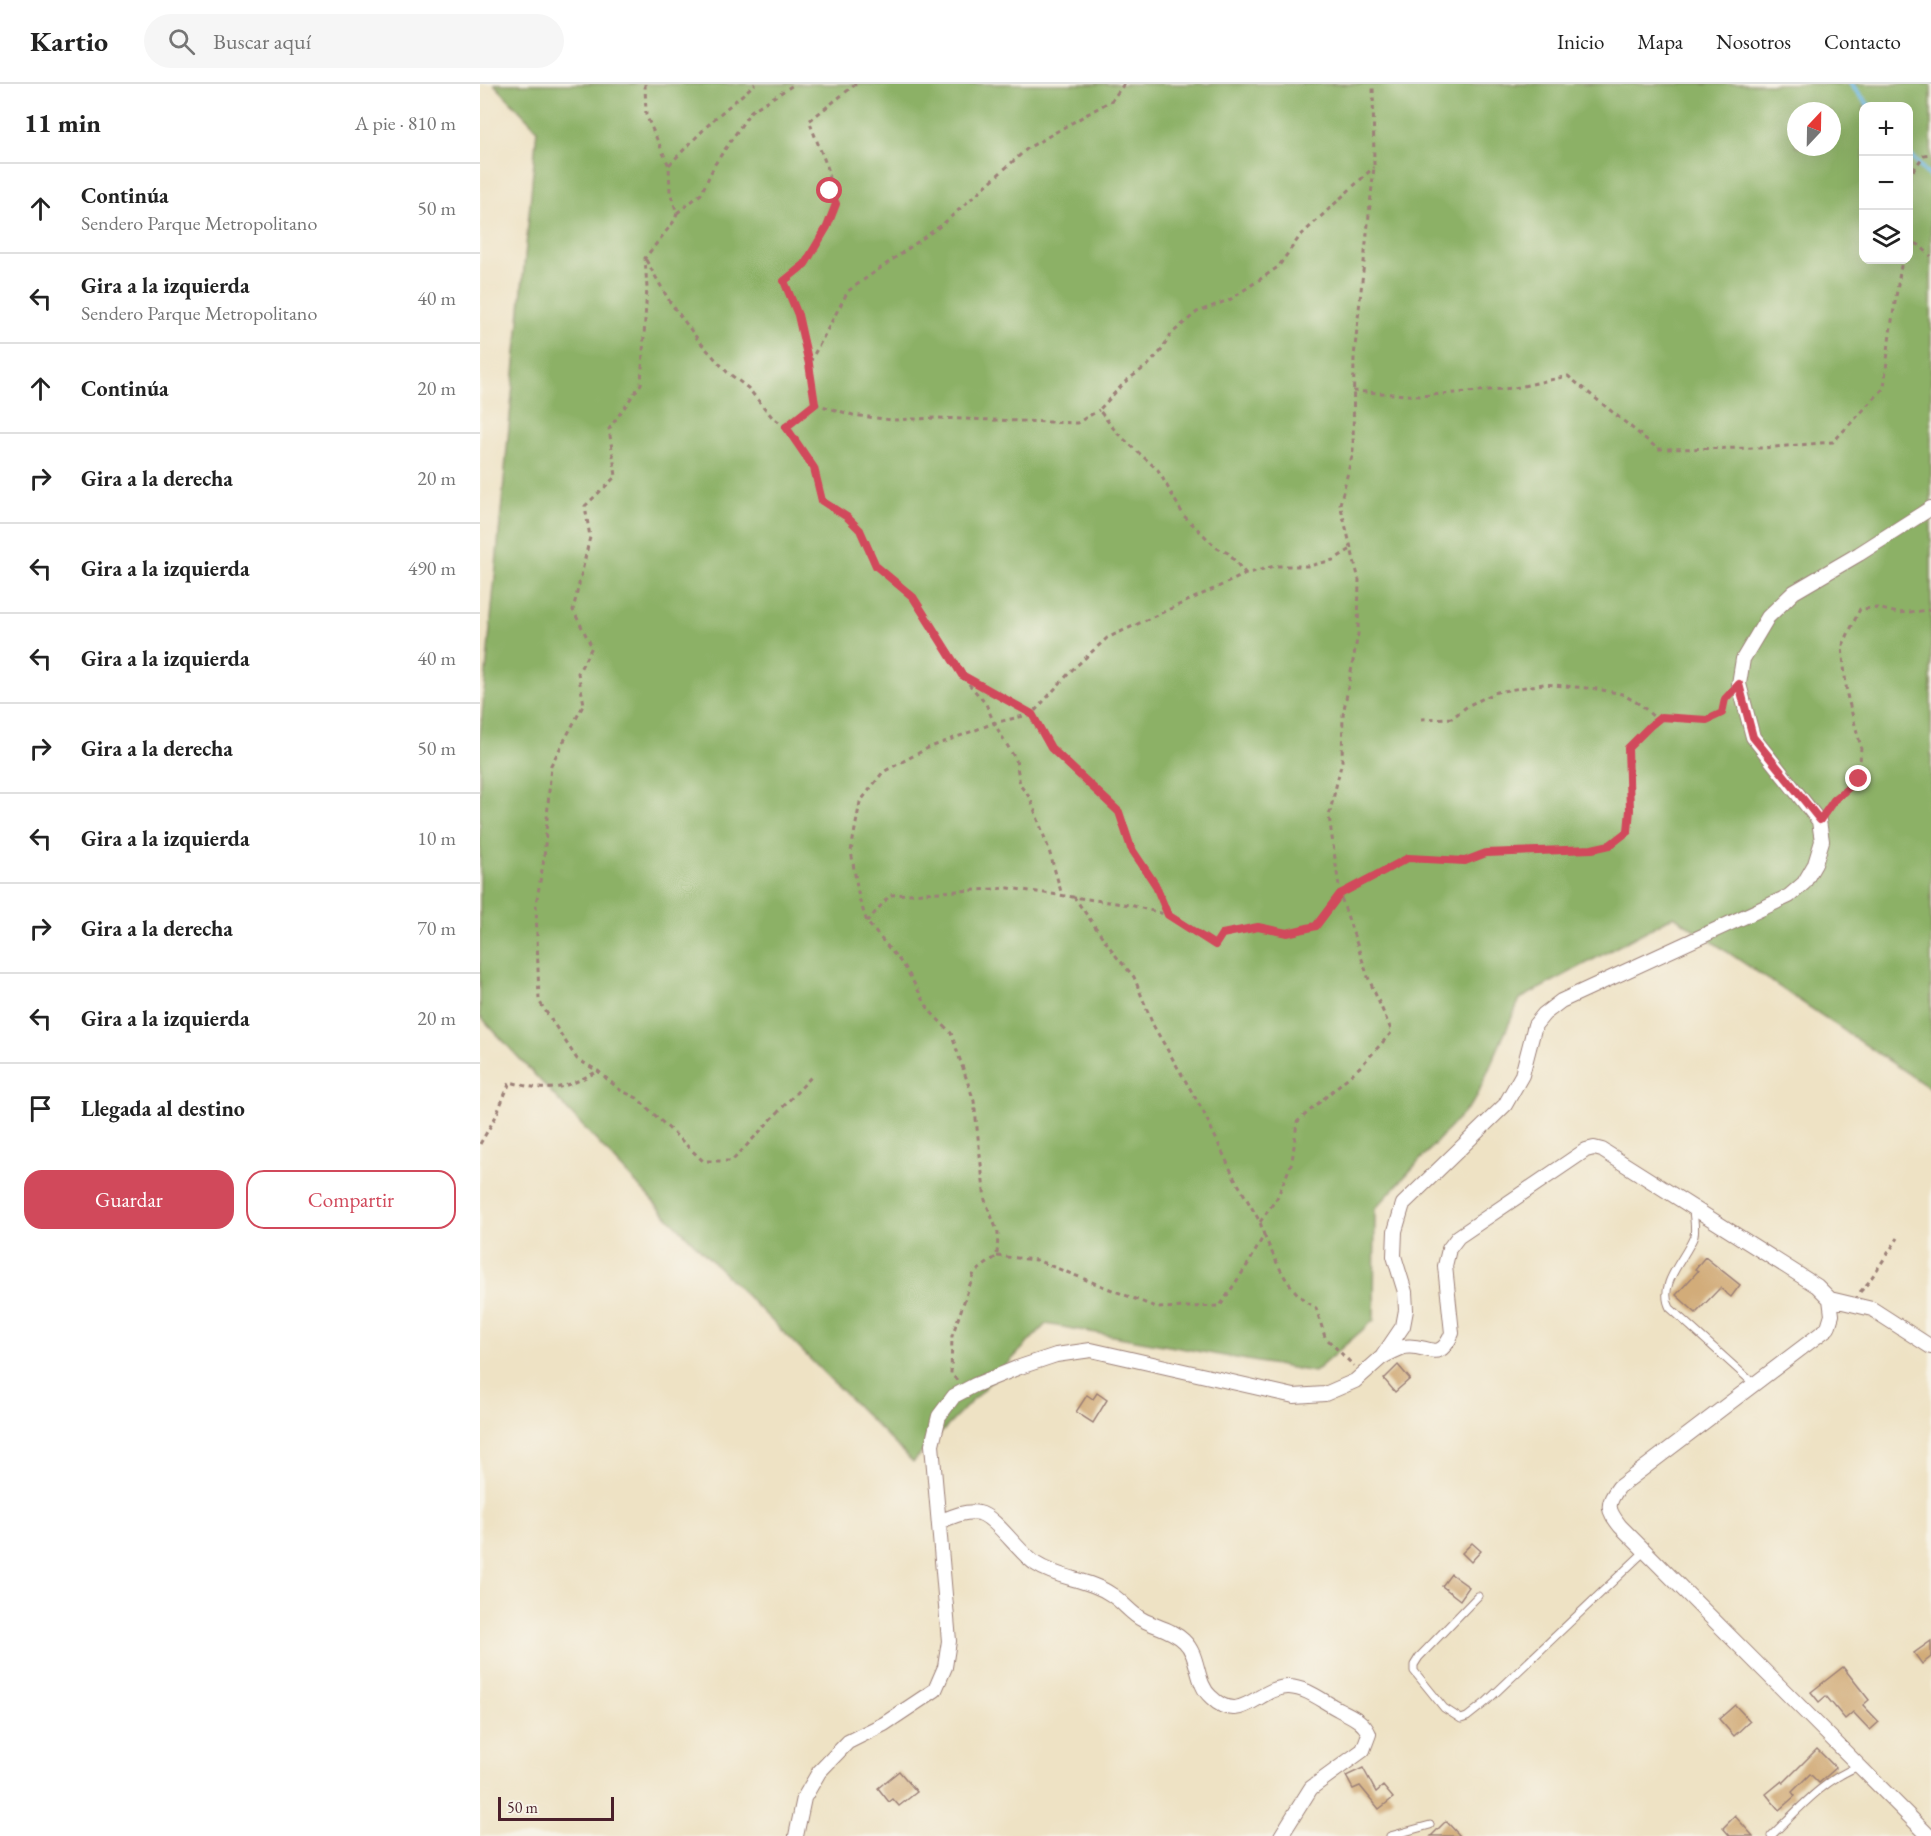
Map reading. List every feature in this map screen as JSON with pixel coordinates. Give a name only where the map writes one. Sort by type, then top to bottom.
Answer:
[{"type":"street","points":[[796,1836],[796,1826],[804,1798],[819,1772],[834,1754],[848,1742],[884,1724],[935,1690],[945,1667],[949,1641],[932,1445],[934,1430],[946,1405],[954,1396],[967,1389],[1017,1368],[1046,1359],[1091,1350],[1294,1396],[1325,1394],[1355,1381],[1382,1357],[1403,1326],[1406,1310],[1405,1292],[1394,1256],[1395,1231],[1403,1204],[1505,1105],[1522,1075],[1533,1031],[1544,1014],[1561,1001],[1789,896],[1804,883],[1815,864],[1822,841],[1820,820],[1753,737],[1739,684],[1743,659],[1768,617],[1794,592],[1931,508]]},
{"type":"street","points":[[1382,1357],[1406,1346],[1431,1352],[1441,1350],[1448,1343],[1452,1333],[1445,1266],[1449,1249],[1458,1237],[1586,1150],[1594,1148],[1602,1150],[1817,1286],[1830,1299],[1872,1310],[1931,1347]]},
{"type":"street","points":[[1830,1299],[1832,1315],[1828,1328],[1619,1487],[1610,1499],[1610,1513],[1620,1526],[1929,1836]]},
{"type":"street","points":[[939,1522],[971,1512],[983,1515],[1037,1565],[1093,1585],[1112,1595],[1138,1617],[1180,1637],[1193,1653],[1204,1689],[1218,1704],[1231,1708],[1242,1708],[1268,1693],[1287,1687],[1296,1688],[1305,1690],[1365,1726],[1369,1734],[1363,1750],[1311,1788],[1281,1836]]},
{"type":"lane","points":[[1693,1208],[1695,1233],[1666,1290],[1666,1301],[1670,1308],[1754,1385]]},
{"type":"lane","points":[[1478,1596],[1414,1665],[1414,1671],[1444,1708],[1461,1719],[1486,1702],[1645,1551]]},
{"type":"lane","points":[[1771,1836],[1816,1792],[1841,1773],[1859,1766]]},
{"type":"lane","points":[[1390,1836],[1430,1824]]},
{"type":"path","points":[[645,84],[646,115],[669,166],[670,192],[677,213],[675,220],[645,258],[647,288],[640,384],[609,429],[616,476],[585,506],[590,537],[573,610],[592,647],[578,673],[584,704],[551,765],[544,859],[536,904],[539,1001],[577,1059],[598,1071],[620,1090],[637,1098],[703,1161],[732,1161],[812,1076]]},
{"type":"path","points":[[669,166],[714,119],[754,84]]},
{"type":"path","points":[[677,213],[701,194],[715,164],[751,111],[795,84]]},
{"type":"path","points":[[815,404],[798,315],[784,281],[805,264],[827,227],[836,204],[830,191],[828,169],[809,121],[856,84]]},
{"type":"path","points":[[809,364],[848,291],[856,283],[867,279],[943,224],[1028,148],[1112,100],[1124,84]]},
{"type":"path","points":[[1260,1222],[1277,1198],[1292,1162],[1296,1122],[1361,1066],[1392,1032],[1368,977],[1340,894],[1329,816],[1342,760],[1342,715],[1358,634],[1359,580],[1340,504],[1353,453],[1354,357],[1374,168],[1373,84]]},
{"type":"path","points":[[1913,171],[1924,155],[1931,154]]},
{"type":"path","points":[[815,404],[853,415],[891,420],[937,418],[1077,423],[1099,410],[1126,381],[1148,365],[1172,334],[1197,312],[1231,299],[1278,267],[1300,237],[1374,168]]},
{"type":"path","points":[[1913,242],[1931,256]]},
{"type":"path","points":[[645,258],[670,302],[699,341],[727,372],[748,388],[772,417],[786,427],[814,468],[822,501],[847,517],[860,530],[876,566],[913,597],[962,675],[986,704],[994,723],[1016,760],[1020,785],[1030,798],[1062,895]]},
{"type":"path","points":[[1353,391],[1420,396],[1514,388],[1568,376],[1658,449],[1763,448],[1833,442],[1884,388],[1901,264]]},
{"type":"path","points":[[786,427],[815,404]]},
{"type":"path","points":[[1099,410],[1117,433],[1158,470],[1184,516],[1217,548],[1228,552],[1246,574]]},
{"type":"path","points":[[997,1256],[998,1233],[985,1200],[974,1101],[951,1033],[929,1010],[905,967],[867,922],[858,898],[851,851],[860,802],[883,771],[928,748],[994,723],[1032,714],[1072,670],[1107,638],[1246,574],[1274,566],[1309,566],[1333,560],[1351,549]]},
{"type":"path","points":[[1820,820],[1834,800],[1859,779],[1861,747],[1847,695],[1842,647],[1860,609],[1877,608],[1898,613],[1931,610]]},
{"type":"path","points":[[962,675],[1032,714],[1051,748],[1119,812],[1131,848],[1155,884],[1168,915]]},
{"type":"path","points":[[1421,719],[1452,718],[1469,705],[1497,692],[1544,684],[1622,694],[1641,705],[1657,720]]},
{"type":"path","points":[[867,922],[890,895],[1009,888],[1130,905],[1168,915],[1215,945],[1222,934],[1258,927],[1287,933],[1316,926],[1340,894],[1408,858],[1465,861],[1486,853],[1592,849],[1610,845],[1628,831],[1630,810],[1628,748],[1661,717],[1707,720],[1722,713],[1725,699],[1739,684]]},
{"type":"path","points":[[1074,897],[1134,977],[1153,1025],[1203,1111],[1234,1177],[1260,1222],[1264,1235],[1290,1287],[1306,1303],[1316,1308],[1325,1336],[1362,1374]]},
{"type":"path","points":[[480,1144],[495,1118],[510,1082],[538,1089],[569,1086],[598,1071]]},
{"type":"path","points":[[967,1389],[951,1374],[952,1336],[974,1273],[997,1256],[1036,1260],[1158,1308],[1220,1306],[1264,1235]]},
{"type":"path","points":[[1848,1304],[1868,1283],[1898,1238]]},
{"type":"green space","points":[[494,84],[1931,84],[1931,1089],[1674,916],[1520,999],[1475,1100],[1375,1209],[1374,1320],[1314,1372],[1046,1324],[913,1462],[662,1211],[480,1016],[480,736],[537,129]]},
{"type":"building","points":[[1705,1257],[1740,1285],[1731,1297],[1720,1288],[1696,1313],[1676,1295],[1698,1271],[1695,1269]]},
{"type":"building","points":[[1398,1365],[1410,1379],[1395,1392],[1384,1379]]},
{"type":"building","points":[[1097,1393],[1107,1400],[1093,1423],[1076,1412],[1087,1395],[1093,1399]]},
{"type":"building","points":[[1472,1543],[1481,1551],[1471,1562],[1462,1553]]},
{"type":"building","points":[[1451,1574],[1469,1587],[1460,1600],[1442,1586]]},
{"type":"building","points":[[1931,1641],[1931,1657],[1922,1664],[1914,1653]]},
{"type":"building","points":[[1843,1667],[1869,1700],[1863,1705],[1879,1722],[1870,1730],[1853,1712],[1845,1719],[1826,1696],[1819,1702],[1811,1692]]},
{"type":"building","points":[[1735,1705],[1750,1721],[1734,1736],[1719,1719]]},
{"type":"building","points":[[1817,1749],[1836,1768],[1819,1783],[1810,1774],[1792,1792],[1795,1796],[1779,1810],[1766,1794],[1782,1781],[1783,1783]]},
{"type":"building","points":[[1363,1768],[1376,1792],[1383,1786],[1393,1798],[1379,1809],[1360,1786],[1353,1789],[1346,1776]]},
{"type":"building","points":[[899,1771],[917,1792],[899,1806],[893,1799],[889,1802],[878,1788]]},
{"type":"building","points":[[1735,1816],[1753,1836],[1730,1836],[1723,1828]]},
{"type":"building","points":[[1446,1821],[1460,1836],[1431,1836]]},
{"type":"waterway","points":[[1851,84],[1866,102]]},
{"type":"waterway","points":[[1911,156],[1931,178]]},
{"type":"route","points":[[830,191],[836,204],[827,227],[805,264],[784,281],[798,315],[815,404],[786,427],[814,468],[822,501],[847,517],[860,530],[876,566],[913,597],[962,675],[1032,714],[1051,748],[1119,812],[1131,848],[1155,884],[1168,915],[1215,945],[1222,934],[1258,927],[1287,933],[1316,926],[1340,894],[1408,858],[1465,861],[1486,853],[1592,849],[1610,845],[1628,831],[1630,810],[1628,748],[1661,717],[1690,721],[1707,720],[1722,713],[1725,699],[1739,684],[1753,737],[1820,820],[1834,800],[1859,779]]}]
